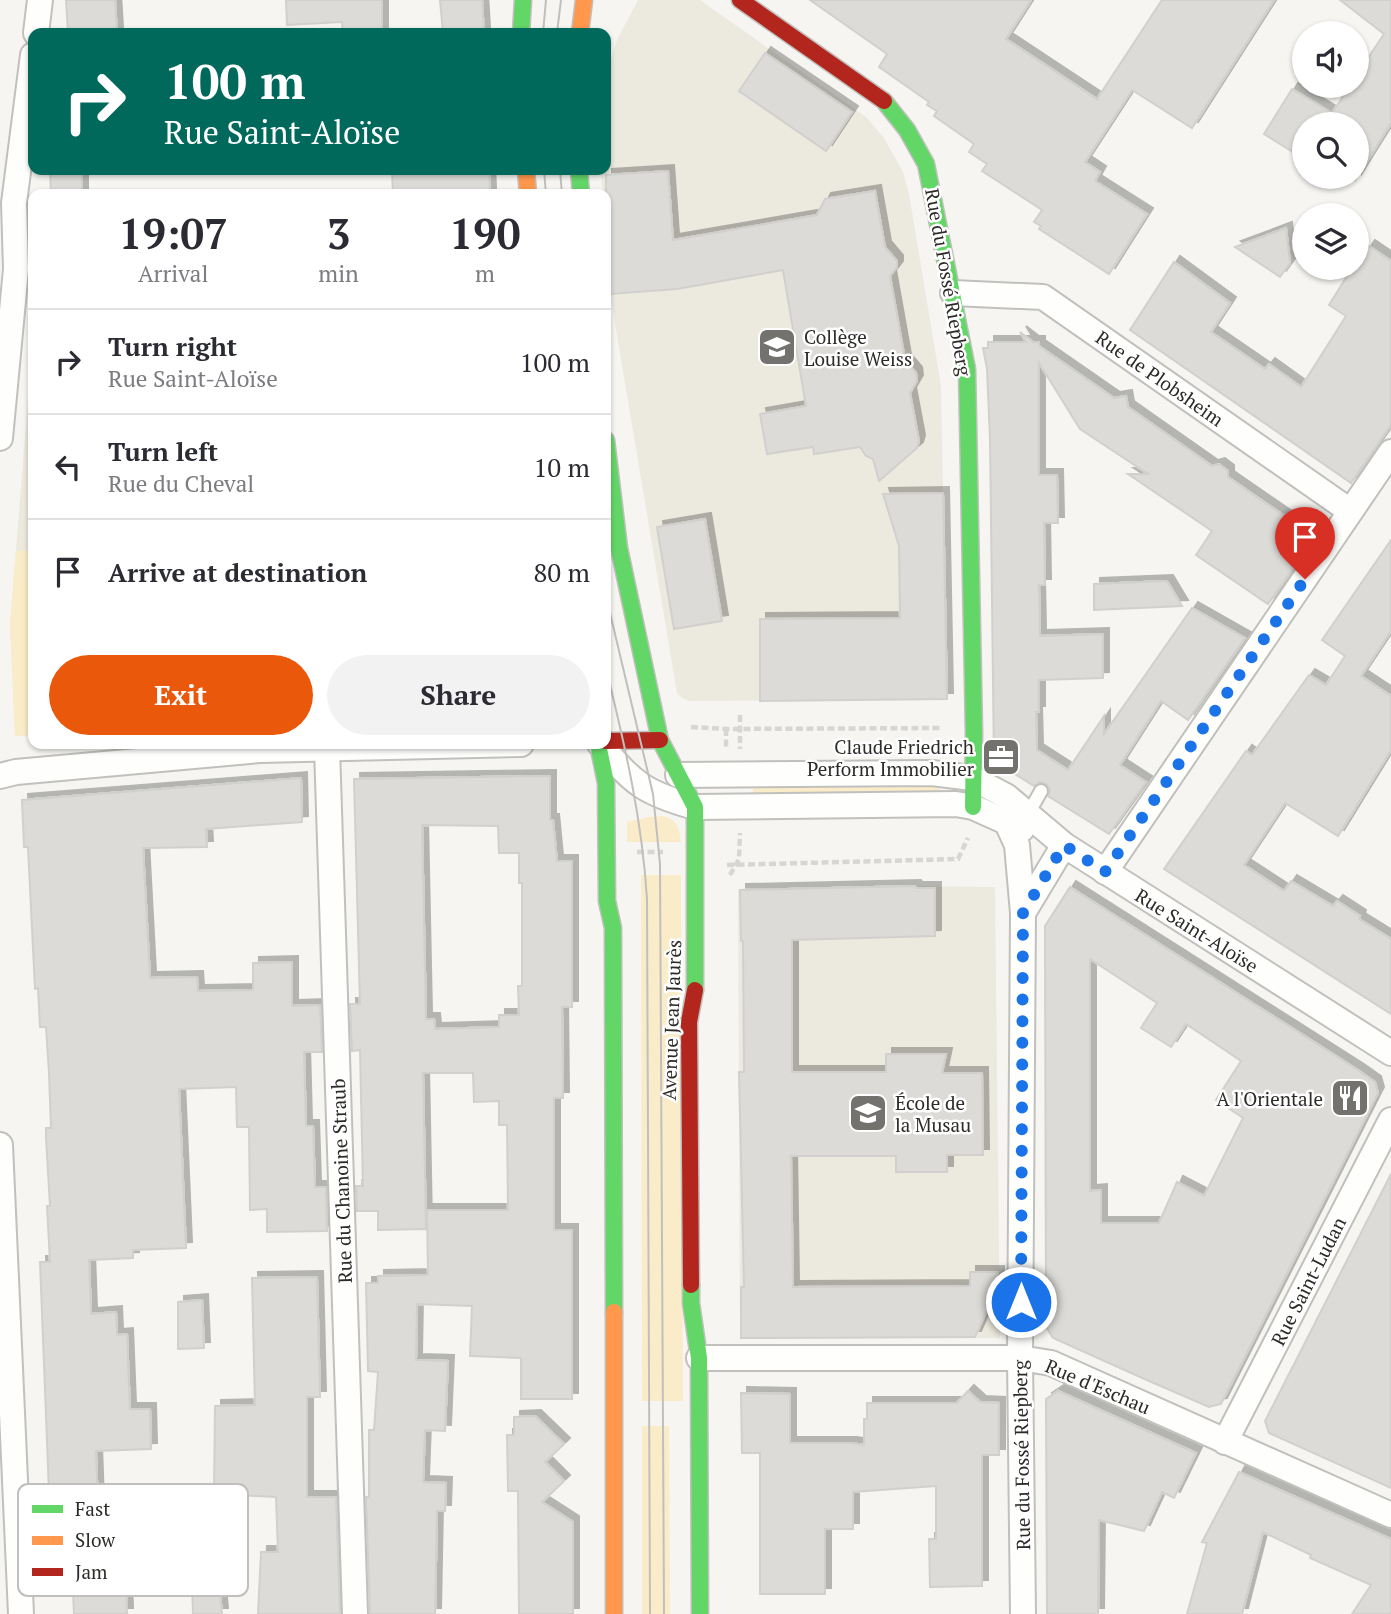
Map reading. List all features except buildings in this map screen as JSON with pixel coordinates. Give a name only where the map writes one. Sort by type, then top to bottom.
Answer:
[{"type":"main road","points":[[521,28],[523,0]]},
{"type":"main road","points":[[581,28],[584,0]]},
{"type":"main road","name":"Rue du Fossé Riepberg","points":[[740,0],[881,98],[913,137],[926,164],[967,369],[977,627],[972,778],[964,805]]},
{"type":"main road","name":"Avenue Jean Jaurès","points":[[611,482],[619,548],[660,740],[695,807],[695,995],[689,1021],[691,1303],[699,1358],[700,1614]]},
{"type":"main road","points":[[611,741],[660,740]]},
{"type":"main road","points":[[600,749],[606,783],[607,901],[613,928],[614,1614]]},
{"type":"street","points":[[37,28],[40,0]]},
{"type":"street","points":[[0,438],[24,268],[7,204],[28,84]]},
{"type":"street","name":"Rue de Plobsheim","points":[[953,293],[1042,297],[1350,511]]},
{"type":"street","points":[[1105,872],[1350,511],[1383,479],[1391,452]]},
{"type":"street","points":[[0,776],[16,772],[294,749]]},
{"type":"street","name":"Rue du Chanoine Straub","points":[[327,749],[355,1614]]},
{"type":"street","points":[[603,749],[642,787],[670,800],[695,807],[964,805],[1017,819]]},
{"type":"street","name":"Rue Saint-Aloïse","points":[[678,775],[932,773],[972,778],[1006,796],[1017,819],[1064,845],[1391,1052]]},
{"type":"street","name":"Rue du Fossé Riepberg","points":[[1017,819],[1023,913],[1020,1358],[1023,1614]]},
{"type":"street","points":[[1023,913],[1064,845]]},
{"type":"street","name":"Rue Saint-Ludan","points":[[1225,1442],[1391,1120]]},
{"type":"street","points":[[0,1144],[18,1547]]},
{"type":"street","name":"Rue d'Eschau","points":[[699,1358],[1020,1358],[1051,1363],[1391,1515]]},
{"type":"street","points":[[20,1596],[21,1614]]},
{"type":"lane","points":[[1017,819],[1041,791]]},
{"type":"path","points":[[740,715],[740,757]]},
{"type":"path","points":[[726,729],[942,727],[957,734],[974,733]]},
{"type":"path","points":[[727,865],[958,859],[971,830],[964,805]]},
{"type":"path","points":[[730,875],[739,859],[740,831]]},
{"type":"path","points":[[606,852],[695,852]]},
{"type":"shaded area","name":"Collège Louise Weiss","points":[[638,0],[700,0],[866,117],[884,138],[903,172],[941,386],[947,699],[689,701],[677,693],[611,300],[611,189],[603,189],[601,175],[611,175],[611,60],[617,40]]},
{"type":"shaded area","points":[[28,399],[28,735],[15,736],[10,624]]},
{"type":"shaded area","points":[[28,550],[28,735],[15,736],[10,624],[16,551]]},
{"type":"shaded area","points":[[753,787],[940,787],[940,794],[753,798]]},
{"type":"shaded area","points":[[663,816],[677,825],[681,842],[627,842],[627,822]]},
{"type":"shaded area","points":[[641,875],[681,875],[683,1401],[642,1401]]},
{"type":"shaded area","name":"École de la Musau","points":[[995,887],[1000,1338],[740,1339],[738,889]]},
{"type":"shaded area","points":[[642,1426],[669,1426],[670,1614],[642,1614]]},
{"type":"tram line","points":[[543,28],[546,0]]},
{"type":"tram line","points":[[558,28],[561,0]]},
{"type":"tram line","points":[[544,175],[546,189]]},
{"type":"tram line","points":[[560,175],[562,189]]},
{"type":"tram line","points":[[611,617],[653,794],[660,864],[664,1614]]},
{"type":"tram line","points":[[611,690],[637,811],[647,899],[650,1614]]},
{"type":"traffic: fast","points":[[521,28],[523,0]]},
{"type":"traffic: fast","points":[[884,101],[907,130],[926,164],[967,369],[973,807]]},
{"type":"traffic: fast","points":[[579,175],[581,189]]},
{"type":"traffic: fast","points":[[611,482],[619,548],[660,740],[695,807],[695,990]]},
{"type":"traffic: fast","points":[[599,749],[606,783],[607,901],[613,928],[614,1312]]},
{"type":"traffic: fast","points":[[691,1285],[699,1358],[700,1614]]},
{"type":"traffic: slow","points":[[581,28],[584,0]]},
{"type":"traffic: slow","points":[[526,175],[528,189]]},
{"type":"traffic: slow","points":[[614,1312],[614,1614]]},
{"type":"traffic: jam","points":[[740,0],[884,101]]},
{"type":"traffic: jam","points":[[611,741],[660,740]]},
{"type":"traffic: jam","points":[[691,1285],[689,1022],[695,990]]},
{"type":"place","name":"Collège Louise Weiss","points":[[777,347]]},
{"type":"place","name":"Claude Friedrich Perform Immobilier","points":[[1001,757]]},
{"type":"place","name":"A l'Orientale","points":[[1350,1098]]},
{"type":"place","name":"École de la Musau","points":[[868,1113]]},
{"type":"route","points":[[1021,1302],[1023,913],[1064,845],[1105,872],[1305,579]]}]
